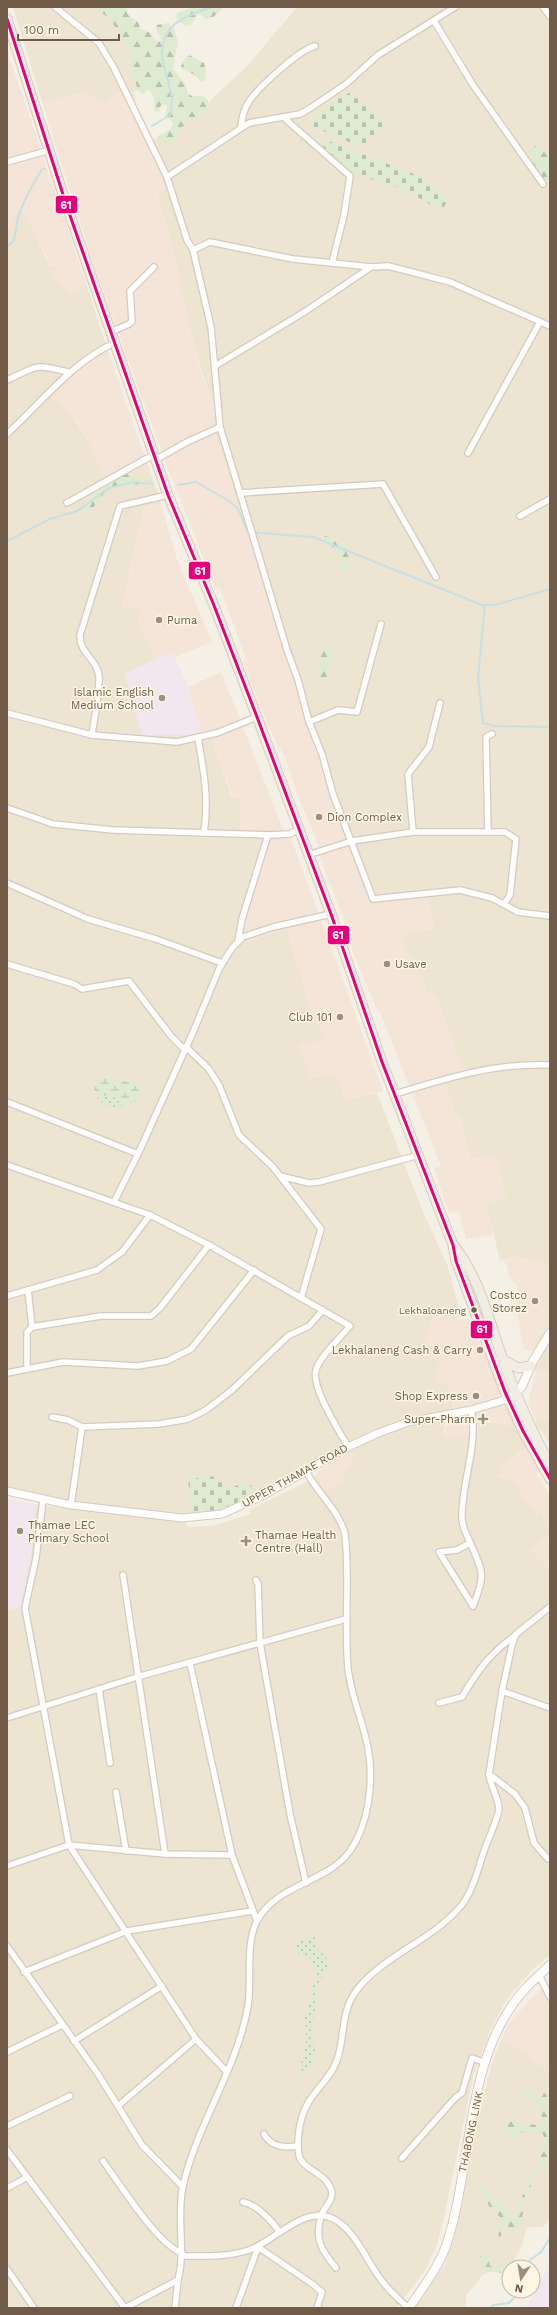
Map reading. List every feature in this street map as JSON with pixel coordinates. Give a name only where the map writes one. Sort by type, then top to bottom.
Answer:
[{"type":"main road","points":[[7,19],[9,31],[114,343],[168,495],[213,603],[257,717],[331,914],[369,1026],[453,1245],[456,1261],[512,1397],[550,1465]]},
{"type":"main road","points":[[453,1245],[463,1257],[477,1287],[502,1359],[523,1431],[550,1479]]},
{"type":"main road","points":[[512,1397],[550,1333]]},
{"type":"main road","points":[[502,1359],[518,1368],[531,1366]]},
{"type":"main road","name":"THABONG LINK","points":[[409,2308],[434,2271],[447,2243],[486,2063],[500,2026],[511,2006],[550,1965]]},
{"type":"street","points":[[55,7],[98,43],[114,68],[167,177],[187,240],[193,250],[211,327],[216,366],[220,427],[287,650],[298,680],[309,722],[322,754],[333,794],[373,899],[460,890],[492,898],[518,912],[550,916]]},
{"type":"street","points":[[167,177],[241,126],[249,123],[300,114],[312,107],[346,84],[378,55],[455,7]]},
{"type":"street","points":[[543,7],[550,16]]},
{"type":"street","points":[[434,21],[473,85],[544,184]]},
{"type":"street","points":[[241,126],[242,115],[250,99],[301,51],[315,46]]},
{"type":"street","points":[[283,117],[350,176],[344,215],[332,263]]},
{"type":"street","points":[[7,162],[50,150]]},
{"type":"street","points":[[193,250],[210,242],[293,259],[371,267],[388,266],[450,282],[550,326]]},
{"type":"street","points":[[111,332],[129,324],[132,321],[128,296],[130,291],[154,267]]},
{"type":"street","points":[[216,366],[306,311],[371,267]]},
{"type":"street","points":[[468,453],[525,353],[540,322]]},
{"type":"street","points":[[7,434],[68,372],[97,351],[114,343]]},
{"type":"street","points":[[7,380],[25,370],[40,365],[68,372]]},
{"type":"street","points":[[67,503],[154,457],[220,427]]},
{"type":"street","points":[[240,493],[383,484],[436,577]]},
{"type":"street","points":[[92,735],[99,676],[95,665],[84,653],[79,642],[120,506],[168,495]]},
{"type":"street","points":[[520,516],[550,499]]},
{"type":"street","points":[[309,722],[338,710],[357,712],[381,624]]},
{"type":"street","points":[[413,832],[408,774],[429,747],[440,703]]},
{"type":"street","points":[[7,713],[92,735],[158,742],[176,742],[198,738],[217,733],[257,717]]},
{"type":"street","points":[[488,832],[486,737],[492,734]]},
{"type":"street","points":[[198,738],[208,808],[204,833]]},
{"type":"street","points":[[7,808],[53,824],[113,830],[290,834],[299,829]]},
{"type":"street","points":[[308,854],[352,841],[413,832],[509,833],[516,839],[510,895],[504,904]]},
{"type":"street","points":[[238,941],[242,919],[268,834]]},
{"type":"street","points":[[7,883],[88,919],[156,939],[222,963]]},
{"type":"street","points":[[114,1202],[138,1154],[186,1049],[222,963],[238,941],[243,937],[273,927],[331,914]]},
{"type":"street","points":[[7,964],[74,984],[82,989],[129,981],[171,1036],[208,1068],[219,1085],[239,1135],[280,1176],[321,1230],[301,1298]]},
{"type":"street","points":[[395,1094],[466,1072],[514,1066],[549,1065]]},
{"type":"street","points":[[7,1102],[138,1154]]},
{"type":"street","points":[[280,1176],[309,1183],[319,1182],[419,1155]]},
{"type":"street","points":[[7,1164],[150,1215],[209,1245],[350,1326],[316,1369],[319,1390],[348,1447]]},
{"type":"street","points":[[7,1296],[97,1270],[122,1252],[150,1215]]},
{"type":"street","points":[[27,1368],[27,1332],[32,1327],[101,1316],[151,1316],[160,1308],[209,1245]]},
{"type":"street","points":[[7,1373],[63,1362],[138,1366],[178,1356],[191,1348],[254,1270]]},
{"type":"street","points":[[28,1290],[32,1327]]},
{"type":"street","points":[[52,1416],[68,1420],[82,1427],[159,1424],[188,1419],[200,1413],[232,1390],[288,1336],[309,1326],[322,1310]]},
{"type":"street","name":"UPPER THAMAE ROAD","points":[[7,1491],[71,1505],[182,1518],[208,1517],[222,1514],[257,1499],[348,1447],[408,1422],[471,1410],[512,1397]]},
{"type":"street","points":[[470,1543],[457,1550],[439,1552],[473,1606],[479,1591],[483,1573],[462,1521],[466,1474],[474,1437],[471,1410]]},
{"type":"street","points":[[71,1505],[82,1427]]},
{"type":"street","points":[[174,2308],[178,2295],[178,2280],[182,2255],[181,2225],[183,2187],[202,2128],[241,2032],[248,2005],[252,1937],[257,1921],[272,1901],[337,1865],[349,1852],[358,1837],[365,1817],[369,1785],[368,1750],[348,1671],[346,1619],[347,1547],[343,1524],[312,1483],[306,1471]]},
{"type":"street","points":[[43,1500],[36,1558],[25,1608],[69,1845],[127,1931],[196,2039],[226,2071]]},
{"type":"street","points":[[123,1575],[137,1677],[165,1854]]},
{"type":"street","points":[[256,1580],[259,1592],[260,1643],[290,1814],[306,1883]]},
{"type":"street","points":[[439,1703],[462,1697],[480,1667],[496,1649],[550,1607]]},
{"type":"street","points":[[7,1718],[137,1677],[346,1619]]},
{"type":"street","points":[[336,2268],[325,2256],[318,2241],[321,2217],[331,2199],[332,2190],[326,2179],[302,2162],[298,2146],[307,2104],[336,2063],[346,2011],[354,1994],[385,1964],[436,1930],[461,1906],[470,1890],[499,1809],[490,1783],[489,1774],[502,1691],[516,1634]]},
{"type":"street","points":[[190,1663],[232,1855],[257,1921]]},
{"type":"street","points":[[100,1689],[110,1763]]},
{"type":"street","points":[[502,1691],[550,1708]]},
{"type":"street","points":[[489,1774],[515,1794],[526,1808],[534,1843],[548,1859],[550,1858]]},
{"type":"street","points":[[116,1792],[126,1851]]},
{"type":"street","points":[[7,1866],[69,1845],[165,1854],[232,1855]]},
{"type":"street","points":[[24,1972],[127,1931],[252,1911]]},
{"type":"street","points":[[7,1946],[24,1972],[98,2074],[142,2145],[183,2187]]},
{"type":"street","points":[[539,1975],[550,1997]]},
{"type":"street","points":[[74,2041],[162,1986]]},
{"type":"street","points":[[7,2052],[62,2025]]},
{"type":"street","points":[[118,2106],[196,2039]]},
{"type":"street","points":[[402,2158],[456,2097],[462,2093],[472,2058],[486,2063]]},
{"type":"street","points":[[7,2126],[70,2096]]},
{"type":"street","points":[[264,2134],[268,2141],[273,2144],[284,2147],[298,2146]]},
{"type":"street","points":[[7,2150],[26,2178],[125,2308],[178,2280]]},
{"type":"street","points":[[103,2161],[162,2239],[182,2255],[227,2254],[258,2247],[294,2222],[321,2217],[338,2222],[346,2228],[379,2278],[409,2308]]},
{"type":"street","points":[[7,2188],[26,2178]]},
{"type":"street","points":[[243,2202],[250,2203],[266,2215],[279,2231]]},
{"type":"street","points":[[236,2308],[258,2247]]},
{"type":"street","points":[[258,2247],[312,2283],[322,2292],[317,2308]]},
{"type":"street","points":[[7,2270],[34,2308]]},
{"type":"shaded area","points":[[13,7],[105,7],[114,16],[147,86],[133,92],[136,100],[129,103],[102,103],[85,93],[42,102]]},
{"type":"shaded area","points":[[297,7],[550,7],[550,1265],[517,1257],[500,1260],[486,1203],[497,1155],[471,1159],[459,1115],[456,1116],[444,1082],[455,1046],[435,994],[429,996],[413,958],[405,948],[402,934],[434,928],[414,897],[370,905],[352,849],[336,810],[317,752],[310,736],[251,539],[237,503],[215,433],[214,419],[216,410],[205,382],[186,319],[188,319],[174,255],[157,192],[167,189],[148,143],[164,135],[201,109],[248,65]]},
{"type":"shaded area","points":[[7,50],[87,286],[70,292],[52,275],[58,269],[54,265],[51,267],[26,213],[15,212],[7,230]]},
{"type":"shaded area","points":[[123,89],[168,189],[157,193],[189,318],[186,320],[204,382],[216,410],[214,419],[215,433],[237,503],[251,539],[310,736],[317,752],[336,810],[352,849],[370,904],[428,896],[434,928],[402,934],[405,948],[413,958],[429,996],[435,993],[455,1046],[465,1078],[445,1082],[456,1116],[459,1115],[471,1159],[497,1155],[506,1198],[486,1204],[493,1234],[491,1236],[466,1239],[459,1211],[449,1214],[434,1168],[441,1166],[380,1012],[378,1012],[353,953],[346,926],[319,854],[322,853],[299,799],[285,757],[272,735],[243,662],[246,659],[225,602],[219,588],[215,588],[168,469],[92,260],[42,102],[85,93],[102,103]]},
{"type":"shaded area","points":[[15,212],[26,213],[50,267],[54,265],[58,269],[52,275],[70,292],[87,286],[108,351],[85,363],[49,396],[72,414],[89,442],[129,469],[147,463],[161,501],[161,504],[144,506],[122,607],[139,609],[141,617],[138,619],[155,660],[125,674],[142,735],[191,735],[209,730],[232,798],[240,797],[276,830],[283,829],[285,837],[270,838],[243,931],[247,942],[287,928],[307,998],[326,1041],[315,1043],[311,1078],[334,1074],[339,1079],[345,1100],[377,1093],[423,1212],[447,1264],[460,1312],[459,1319],[433,1315],[423,1353],[440,1361],[454,1410],[414,1416],[392,1423],[329,1452],[246,1500],[193,1515],[67,1501],[7,1488],[7,230]]},
{"type":"shaded area","points":[[108,351],[147,463],[129,469],[106,483],[89,442],[77,420],[72,414],[49,396],[85,363]]},
{"type":"shaded area","points":[[161,504],[177,559],[212,642],[175,657],[172,653],[155,660],[138,618],[141,617],[139,609],[122,607],[144,506]]},
{"type":"shaded area","name":"Islamic English Medium School","points":[[172,652],[188,687],[201,732],[191,735],[142,735],[125,674]]},
{"type":"shaded area","points":[[221,672],[283,829],[240,830],[240,797],[233,798],[209,730],[201,732],[188,687]]},
{"type":"shaded area","points":[[290,836],[383,1091],[344,1100],[339,1079],[335,1079],[334,1074],[311,1078],[298,1045],[325,1040],[307,998],[287,929],[247,942],[243,931],[270,838]]},
{"type":"shaded area","points":[[517,1257],[550,1265],[550,1326],[533,1351],[524,1350],[516,1306],[517,1285],[511,1280],[504,1260]]},
{"type":"shaded area","points":[[433,1315],[471,1321],[501,1394],[497,1396],[503,1407],[508,1409],[515,1421],[506,1427],[496,1421],[479,1423],[479,1439],[443,1436],[447,1424],[446,1418],[456,1416],[447,1384],[434,1381],[440,1362],[423,1353]]},
{"type":"shaded area","points":[[550,1343],[550,1372],[536,1370],[539,1361]]},
{"type":"shaded area","points":[[536,1370],[550,1372],[550,1420],[536,1421],[528,1403]]},
{"type":"shaded area","points":[[446,1418],[443,1436],[479,1438],[479,1423],[515,1421],[526,1448],[503,1466],[523,1489],[519,1492],[537,1514],[540,1511],[550,1527],[550,1534],[531,1550],[550,1569],[550,1955],[533,1969],[506,2000],[490,2031],[473,2077],[443,2223],[437,2245],[426,2269],[397,2308],[7,2308],[7,1499],[46,1507],[186,1522],[188,1527],[212,1526],[251,1514],[250,1509],[317,1476],[316,1473],[365,1442],[407,1426]]},
{"type":"shaded area","points":[[550,1420],[550,1443],[536,1424],[536,1421]]},
{"type":"shaded area","points":[[529,1447],[541,1471],[537,1474],[550,1495],[550,1527],[540,1511],[536,1514],[519,1492],[523,1488],[518,1483],[496,1477],[503,1466]]},
{"type":"shaded area","points":[[348,1452],[355,1465],[343,1473],[346,1479],[324,1492],[316,1473]]},
{"type":"shaded area","name":"Thamae LEC Primary School","points":[[7,1499],[36,1505],[31,1557],[21,1607],[7,1610]]},
{"type":"shaded area","points":[[550,1534],[550,1569],[549,1570],[531,1550]]},
{"type":"shaded area","points":[[542,1988],[550,2002],[550,2066],[541,2066],[526,2052],[501,2040],[510,2021]]},
{"type":"shaded area","points":[[501,2040],[526,2052],[541,2066],[550,2066],[550,2221],[542,2227],[527,2227],[522,2245],[515,2259],[501,2259],[501,2268],[492,2270],[483,2275],[466,2296],[466,2308],[414,2308],[445,2264],[456,2229],[480,2108],[492,2063]]},
{"type":"shaded area","points":[[550,2268],[550,2308],[526,2308],[531,2299],[541,2299],[541,2280]]},
{"type":"green space","points":[[95,7],[127,7],[127,14],[139,23],[140,29],[151,33],[153,38],[158,42],[161,40],[156,29],[157,25],[168,23],[174,28],[178,42],[173,69],[186,85],[187,92],[193,97],[201,95],[208,100],[207,107],[202,115],[179,130],[178,139],[168,143],[165,139],[162,141],[158,139],[157,136],[170,130],[173,122],[165,117],[167,105],[161,105],[159,112],[154,111],[154,97],[149,89],[143,94],[138,91],[136,83],[129,73],[131,62],[128,47],[110,19]]},
{"type":"green space","points":[[195,7],[235,7],[223,8],[211,19],[205,19],[200,14],[197,15],[192,24],[186,26],[176,18],[177,13]]},
{"type":"green space","points":[[189,55],[204,63],[206,71],[205,80],[202,82],[193,74],[182,69],[181,66],[186,57]]},
{"type":"green space","points":[[351,92],[385,124],[361,147],[307,124],[330,103]]},
{"type":"green space","points":[[326,140],[419,176],[448,199],[442,211],[398,186],[394,187],[355,173],[342,164],[320,144]]},
{"type":"green space","points":[[535,146],[540,147],[543,152],[550,153],[550,184],[539,176],[533,161],[531,152]]},
{"type":"green space","points":[[125,474],[139,477],[140,484],[108,488],[92,509],[85,510],[85,504],[100,490]]},
{"type":"green space","points":[[328,535],[332,540],[344,545],[352,566],[346,572],[339,569],[341,556],[337,551],[325,545],[324,537]]},
{"type":"green space","points":[[329,643],[332,651],[326,683],[318,678],[318,674],[323,646]]},
{"type":"green space","points":[[103,1077],[140,1084],[138,1099],[129,1105],[122,1106],[117,1098],[100,1095],[94,1091],[95,1085]]},
{"type":"green space","points":[[104,1094],[117,1098],[122,1106],[121,1110],[105,1105],[97,1097]]},
{"type":"green space","points":[[204,1476],[216,1477],[228,1489],[248,1481],[255,1493],[248,1498],[226,1508],[193,1515],[188,1481]]},
{"type":"green space","points":[[315,1937],[316,1949],[325,1955],[329,1967],[315,1988],[316,1997],[312,2033],[315,2053],[310,2068],[304,2072],[302,2071],[300,2063],[303,2061],[306,2040],[305,2015],[311,2001],[312,1988],[316,1977],[314,1964],[309,1956],[299,1955],[295,1949],[300,1940]]},
{"type":"green space","points":[[521,2086],[533,2092],[535,2097],[542,2097],[544,2093],[547,2094],[550,2149],[546,2161],[531,2180],[531,2189],[523,2200],[524,2209],[518,2232],[512,2232],[505,2223],[500,2238],[498,2234],[501,2218],[489,2206],[479,2183],[483,2183],[493,2199],[498,2199],[514,2218],[518,2215],[521,2199],[546,2145],[543,2134],[536,2131],[518,2133],[514,2138],[508,2138],[506,2135],[506,2126],[513,2120],[516,2119],[519,2124],[540,2125],[542,2122],[541,2106],[520,2090]]},
{"type":"green space","points":[[483,2252],[488,2257],[490,2266],[494,2267],[501,2265],[501,2273],[485,2272],[479,2259]]},
{"type":"waterway","points":[[152,126],[170,115],[172,108],[171,93],[163,62],[162,50],[164,39],[168,31],[175,24],[192,14],[212,7]]},
{"type":"waterway","points":[[7,246],[11,244],[15,238],[18,218],[25,199],[42,169],[45,169]]},
{"type":"waterway","points":[[7,541],[50,519],[77,511],[109,488],[134,482],[152,484]]},
{"type":"waterway","points":[[178,485],[196,482],[229,501],[238,509],[248,532],[313,537],[482,605],[495,605],[550,589]]},
{"type":"waterway","points":[[485,605],[478,678],[483,723],[495,726],[550,727]]},
{"type":"waterway","points":[[531,2259],[541,2252],[550,2238]]},
{"type":"waterway","points":[[491,2308],[493,2305],[509,2303],[513,2299]]},
{"type":"transit line","name":"61","points":[[7,19],[67,207],[168,495],[213,603],[257,717],[331,914],[382,1062],[453,1245],[456,1261],[505,1392],[523,1431],[550,1479]]},
{"type":"place","name":"Puma","points":[[159,620]]},
{"type":"place","name":"Islamic English Medium School","points":[[162,698]]},
{"type":"place","name":"Dion Complex","points":[[319,817]]},
{"type":"place","name":"Usave","points":[[387,964]]},
{"type":"place","name":"Club 101","points":[[340,1017]]},
{"type":"place","name":"Costco Storez","points":[[535,1301]]},
{"type":"place","name":"Lekhaloaneng","points":[[474,1310]]},
{"type":"place","name":"Lekhalaneng Cash & Carry","points":[[480,1350]]},
{"type":"place","name":"Shop Express","points":[[476,1396]]},
{"type":"place","name":"Super-Pharm","points":[[483,1419]]},
{"type":"place","name":"Thamae LEC Primary School","points":[[20,1531]]},
{"type":"place","name":"Thamae Health Centre (Hall)","points":[[246,1541]]}]
